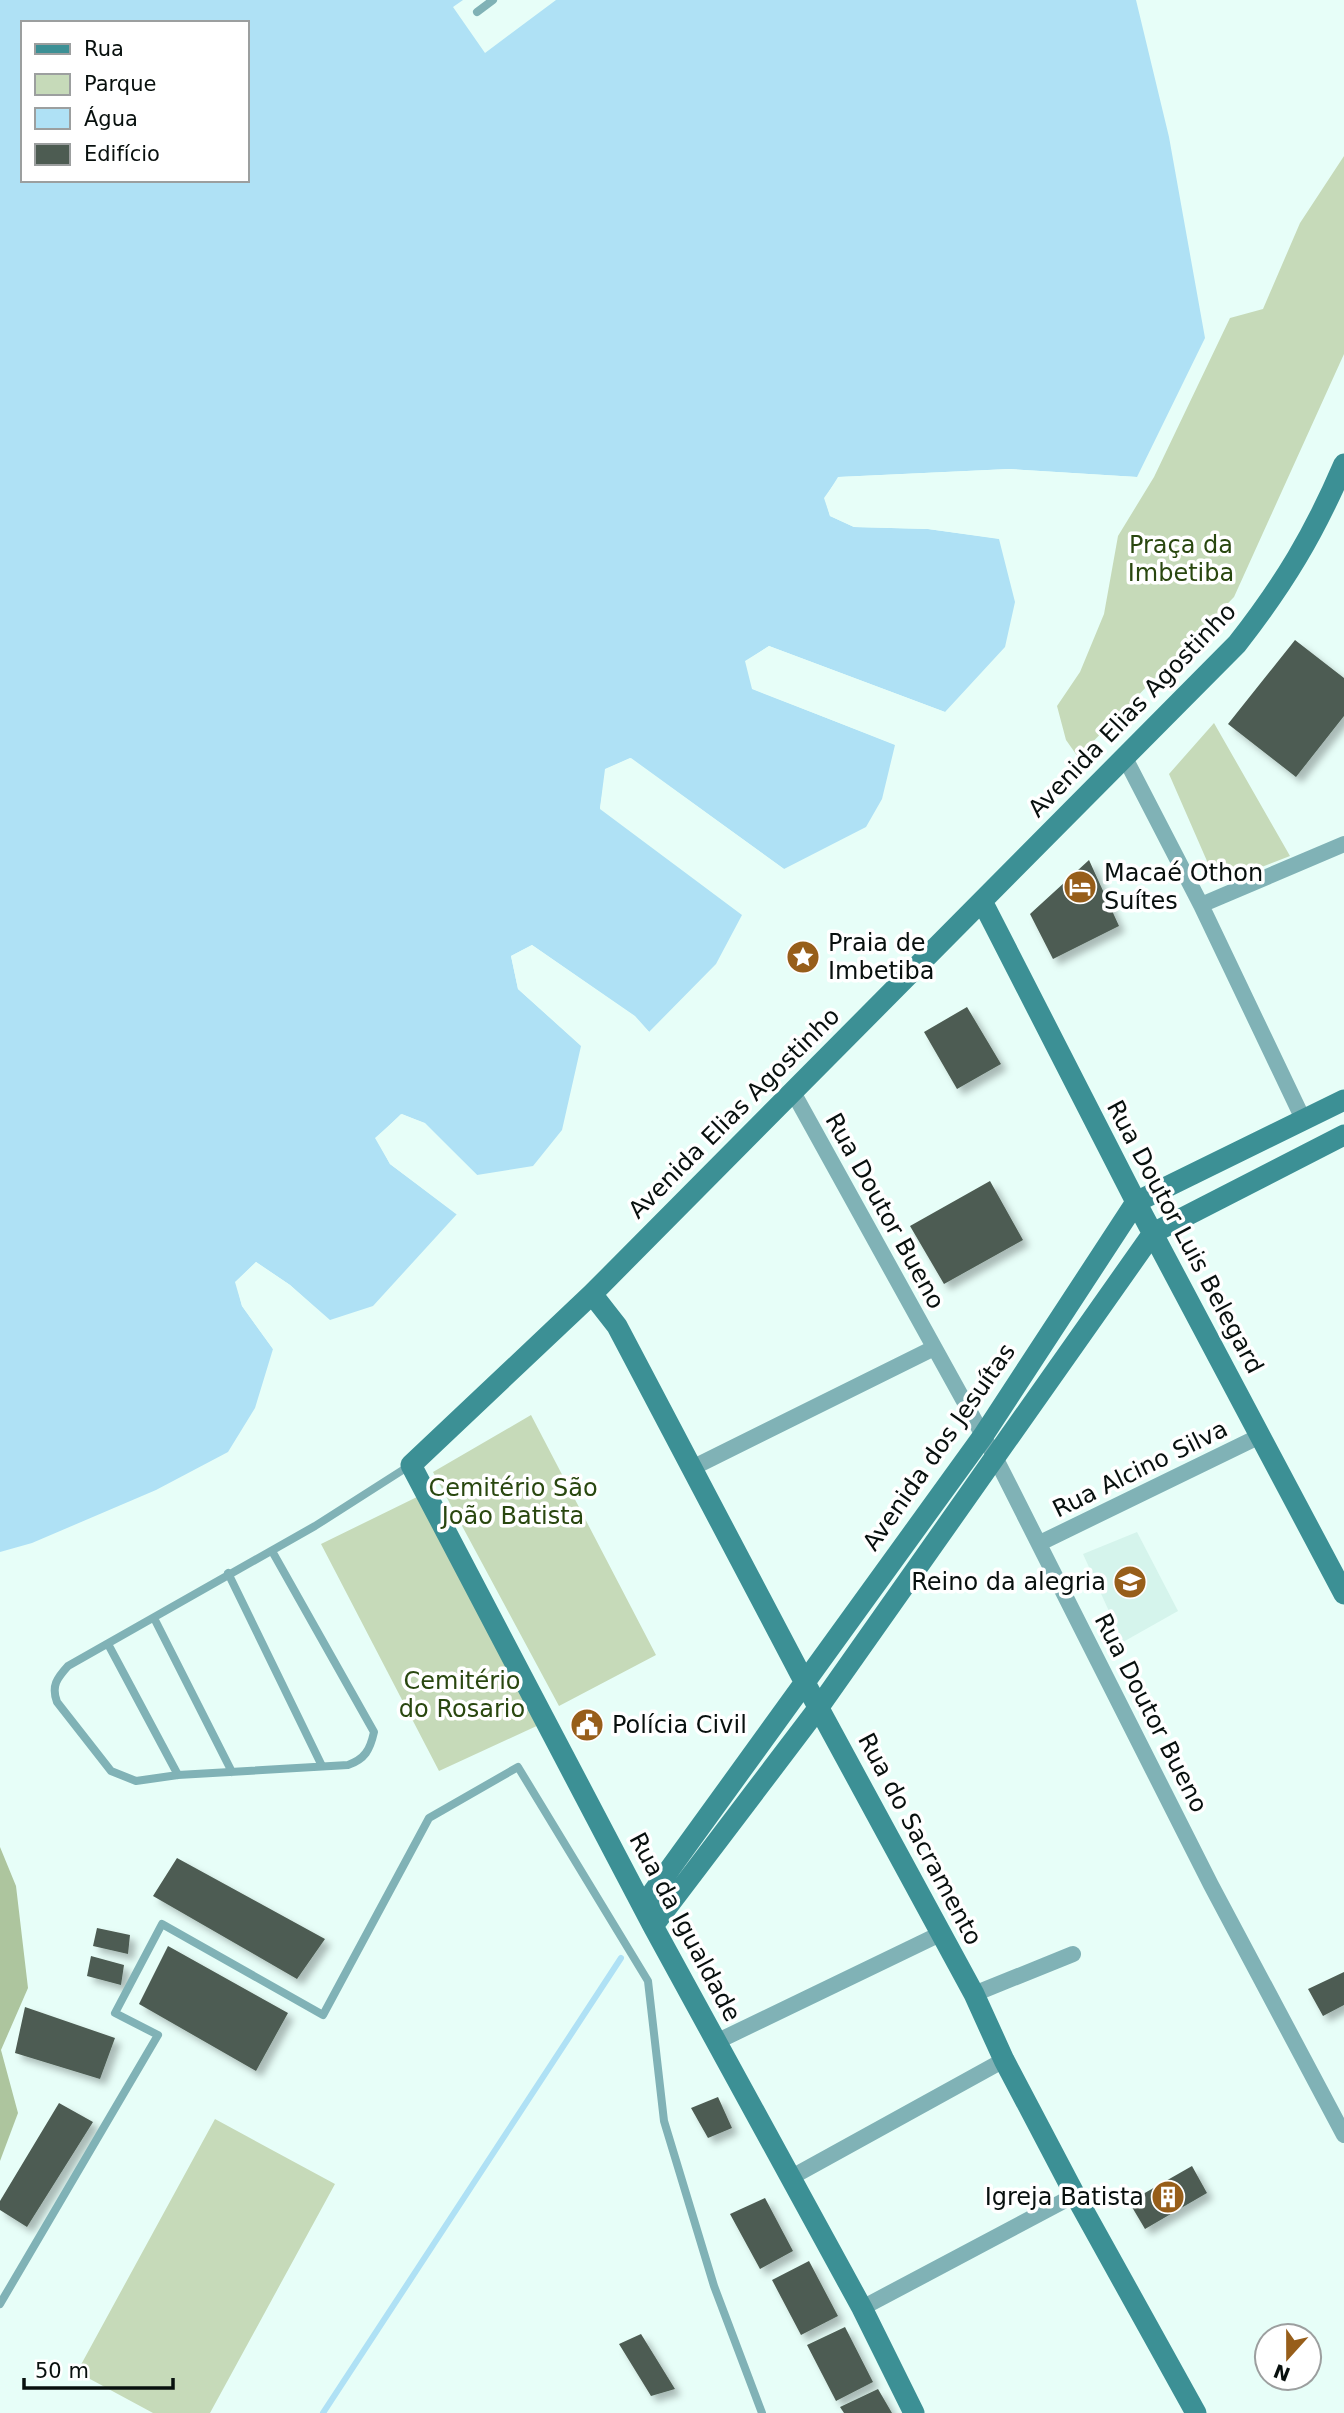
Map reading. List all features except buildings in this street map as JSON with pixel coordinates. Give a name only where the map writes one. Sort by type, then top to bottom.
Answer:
[{"type":"street","name":"Avenida Elias Agostinho","points":[[411,1465],[592,1294],[983,903],[1237,644],[1280,590],[1323,514],[1344,464]]},
{"type":"street","points":[[1125,758],[1201,905],[1304,1121]]},
{"type":"street","points":[[1201,905],[1344,844]]},
{"type":"street","name":"Rua Doutor Luis Belegard","points":[[983,903],[1136,1202],[1344,1594]]},
{"type":"street","name":"Rua Doutor Bueno","points":[[793,1092],[996,1459],[1211,1885],[1344,2135]]},
{"type":"street","points":[[1136,1202],[1344,1100]]},
{"type":"street","points":[[653,1926],[819,1707],[1153,1233],[1344,1135]]},
{"type":"street","name":"Avenida dos Jesuítas","points":[[643,1906],[983,1436],[1136,1202]]},
{"type":"street","name":"Rua do Sacramento","points":[[592,1294],[617,1326],[804,1682],[974,1994],[1004,2060],[1075,2195],[1195,2413]]},
{"type":"street","points":[[692,1468],[934,1348]]},
{"type":"street","name":"Rua Alcino Silva","points":[[1040,1543],[1261,1436]]},
{"type":"street","name":"Rua da Igualdade","points":[[411,1465],[653,1926],[862,2308],[914,2413]]},
{"type":"street","points":[[716,2042],[940,1934]]},
{"type":"street","points":[[974,1994],[1073,1954]]},
{"type":"street","points":[[790,2178],[1004,2060]]},
{"type":"street","points":[[862,2308],[1075,2195]]},
{"type":"lane","points":[[477,12],[493,0]]},
{"type":"lane","points":[[272,1551],[374,1732],[371,1746],[362,1760],[322,1766],[178,1775],[135,1782],[121,1778],[111,1771],[57,1702],[53,1692],[57,1678],[68,1666],[155,1620],[228,1573],[272,1551],[411,1465]]},
{"type":"lane","points":[[228,1573],[322,1766]]},
{"type":"lane","points":[[155,1620],[232,1772]]},
{"type":"lane","points":[[108,1644],[178,1775]]},
{"type":"lane","points":[[0,2304],[158,2035],[115,2013],[162,1924],[323,2015],[429,1818],[518,1767],[648,1980],[664,2121],[713,2286],[762,2413]]},
{"type":"shaded area","name":"Reino da alegria","points":[[1137,1532],[1178,1611],[1123,1642],[1083,1554]]},
{"type":"green space","name":"Praça da Imbetiba","points":[[1344,156],[1344,354],[1234,597],[1078,757],[1066,740],[1057,706],[1080,672],[1104,614],[1118,536],[1154,477],[1230,318],[1263,309],[1300,223]]},
{"type":"green space","points":[[1214,723],[1290,856],[1217,884],[1169,774]]},
{"type":"green space","name":"Cemitério São João Batista","points":[[531,1415],[656,1655],[559,1706],[433,1472]]},
{"type":"green space","name":"Cemitério do Rosario","points":[[417,1497],[541,1724],[439,1771],[321,1544]]},
{"type":"green space","points":[[0,1847],[16,1886],[28,1988],[1,2050],[18,2113],[0,2161]]},
{"type":"green space","points":[[215,2119],[335,2184],[210,2413],[153,2413],[77,2372]]},
{"type":"water","points":[[0,0],[1136,0],[1169,137],[1205,338],[1137,477],[1009,469],[838,477],[825,498],[830,516],[854,527],[928,529],[999,539],[1015,602],[1005,647],[945,712],[769,646],[746,661],[753,689],[895,745],[882,799],[866,827],[784,869],[631,758],[606,769],[600,809],[742,915],[716,964],[649,1032],[634,1016],[532,945],[511,956],[518,989],[581,1046],[562,1130],[533,1166],[477,1175],[425,1123],[401,1114],[376,1138],[390,1164],[457,1214],[373,1306],[330,1320],[290,1285],[256,1262],[236,1282],[242,1306],[273,1349],[255,1408],[228,1452],[156,1490],[32,1543],[0,1552]]},
{"type":"pier","points":[[463,0],[556,0],[485,53],[453,7]]},
{"type":"pier","points":[[1009,469],[1137,477],[1135,480],[1009,472],[862,479],[840,481],[828,498],[833,514],[854,523],[929,526],[999,536],[1002,539],[928,529],[854,527],[830,516],[824,498],[839,477]]},
{"type":"pier","points":[[769,646],[945,712],[944,715],[770,649],[749,662],[755,686],[897,742],[899,746],[752,689],[745,661]]},
{"type":"pier","points":[[630,758],[784,869],[785,872],[630,762],[609,771],[603,807],[695,873],[746,916],[600,808],[605,769]]},
{"type":"pier","points":[[532,945],[635,1016],[652,1035],[647,1035],[632,1019],[532,949],[515,958],[521,987],[583,1043],[584,1048],[518,989],[511,956]]},
{"type":"pier","points":[[402,1114],[424,1123],[480,1178],[475,1178],[423,1126],[402,1118],[380,1139],[393,1162],[459,1212],[460,1217],[390,1164],[375,1138]]},
{"type":"pier","points":[[256,1262],[290,1285],[332,1323],[328,1323],[257,1266],[239,1283],[245,1304],[276,1351],[273,1349],[242,1306],[235,1282]]},
{"type":"waterway","points":[[323,2413],[621,1958]]},
{"type":"place","name":"Macaé Othon Suítes","points":[[1080,887]]},
{"type":"place","name":"Praia de Imbetiba","points":[[803,957]]},
{"type":"place","name":"Reino da alegria","points":[[1130,1582]]},
{"type":"place","name":"Polícia Civil","points":[[587,1725]]},
{"type":"place","name":"Igreja Batista","points":[[1168,2197]]}]
